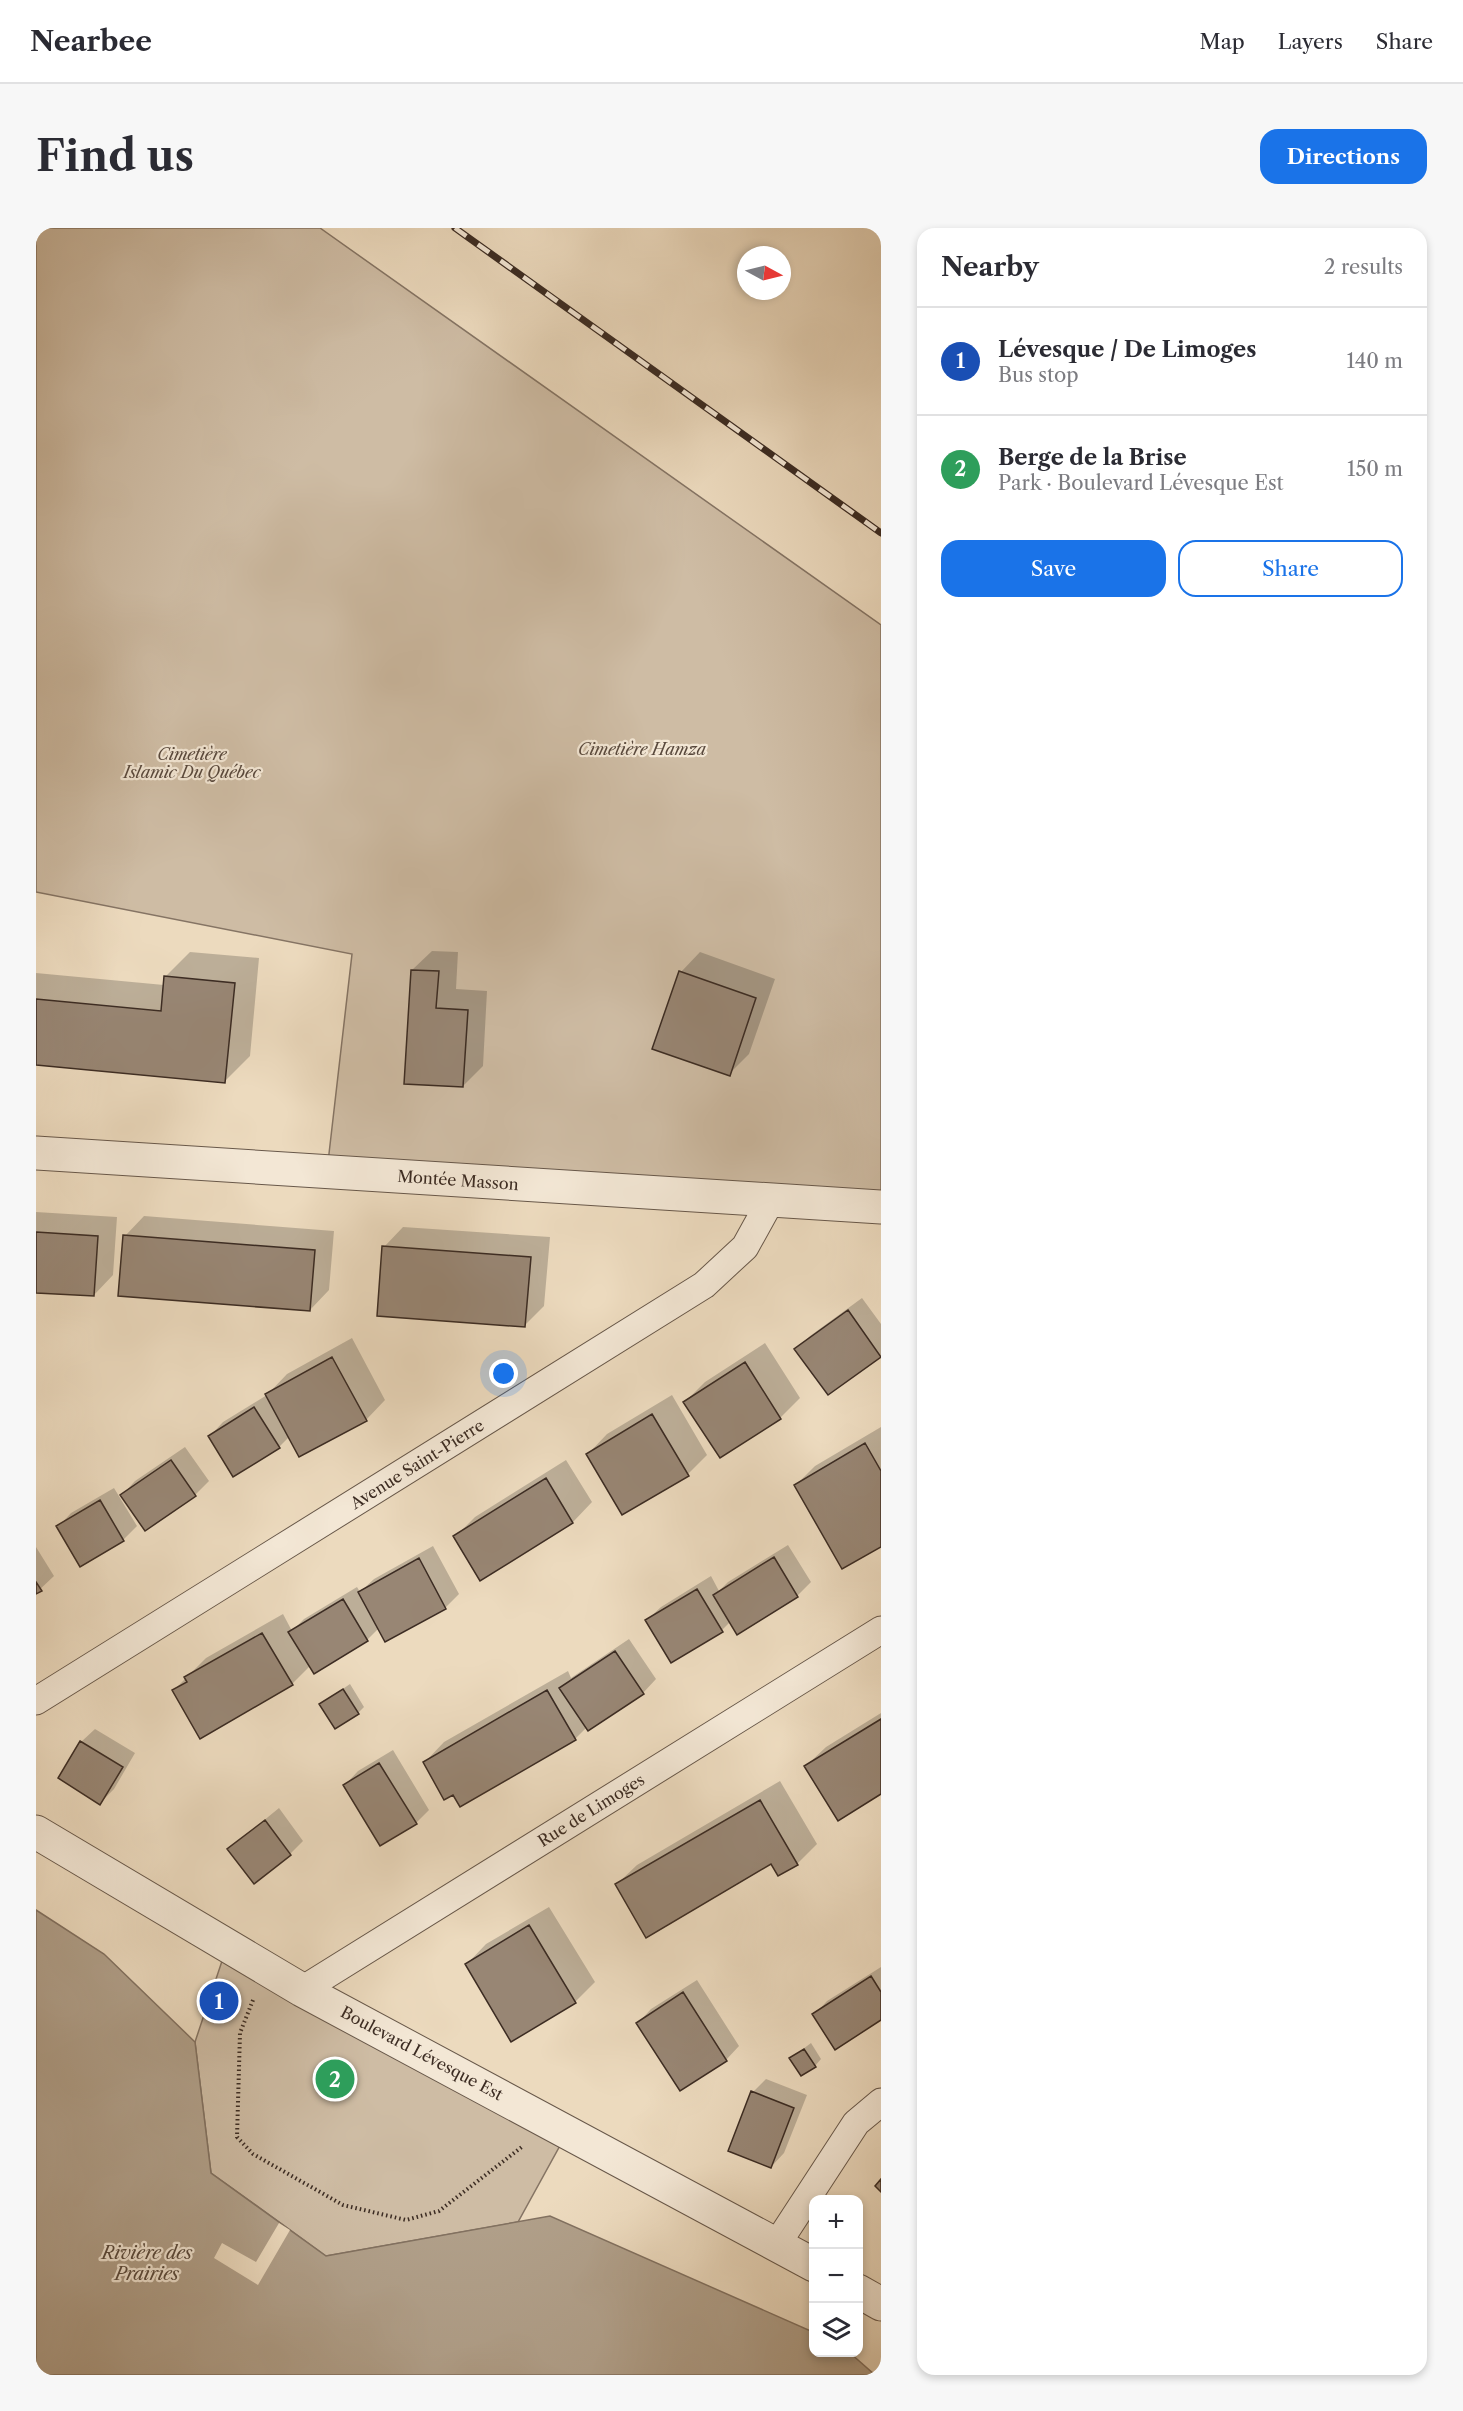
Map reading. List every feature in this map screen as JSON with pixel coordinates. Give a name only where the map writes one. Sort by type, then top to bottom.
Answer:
[{"type":"street","name":"Montée Masson","points":[[36,1153],[881,1207]]},
{"type":"street","name":"Avenue Saint-Pierre","points":[[36,1701],[704,1285],[745,1246],[771,1200]]},
{"type":"street","name":"Rue de Limoges","points":[[302,1990],[881,1630]]},
{"type":"street","name":"Boulevard Lévesque Est","points":[[36,1832],[302,1990],[809,2263]]},
{"type":"street","points":[[777,2244],[856,2123],[881,2102]]},
{"type":"street","points":[[863,2294],[881,2304]]},
{"type":"path","points":[[266,1969],[240,2033],[237,2137],[253,2154],[343,2205],[406,2220],[439,2211],[522,2148],[540,2116]]},
{"type":"green space","name":"Cimetière Hamza","points":[[36,228],[320,228],[881,625],[881,1207],[327,1171],[352,954],[36,892]]},
{"type":"green space","points":[[227,1946],[568,2131],[518,2222],[326,2256],[211,2173],[195,2042]]},
{"type":"water","name":"Rivière des Prairies","points":[[36,1910],[104,1954],[195,2042],[211,2173],[326,2256],[550,2216],[809,2330],[809,2357],[855,2357],[875,2375],[36,2375]]},
{"type":"pier","points":[[279,2223],[290,2230],[258,2285],[214,2258],[222,2243],[256,2262]]},
{"type":"building","points":[[411,970],[439,971],[436,1008],[468,1010],[463,1087],[404,1084]]},
{"type":"building","points":[[679,971],[756,998],[730,1076],[652,1049]]},
{"type":"building","points":[[164,976],[235,983],[225,1083],[36,1065],[36,999],[161,1011]]},
{"type":"building","points":[[36,1232],[98,1236],[94,1296],[36,1293]]},
{"type":"building","points":[[123,1235],[315,1250],[310,1311],[118,1296]]},
{"type":"building","points":[[382,1246],[531,1257],[525,1327],[377,1316]]},
{"type":"building","points":[[848,1310],[881,1357],[828,1395],[794,1349]]},
{"type":"building","points":[[332,1357],[367,1421],[299,1457],[265,1394]]},
{"type":"building","points":[[745,1362],[781,1419],[720,1458],[683,1402]]},
{"type":"building","points":[[254,1407],[280,1448],[233,1477],[208,1436]]},
{"type":"building","points":[[652,1414],[689,1476],[622,1515],[586,1454]]},
{"type":"building","points":[[865,1443],[881,1471],[881,1547],[842,1569],[794,1485]]},
{"type":"building","points":[[171,1460],[196,1496],[145,1531],[120,1495]]},
{"type":"building","points":[[546,1478],[573,1523],[480,1581],[453,1536]]},
{"type":"building","points":[[100,1500],[124,1541],[80,1567],[56,1526]]},
{"type":"building","points":[[774,1557],[798,1597],[737,1635],[713,1595]]},
{"type":"building","points":[[419,1558],[446,1609],[385,1642],[358,1592]]},
{"type":"building","points":[[36,1582],[42,1591],[36,1594]]},
{"type":"building","points":[[697,1589],[723,1632],[671,1663],[645,1620]]},
{"type":"building","points":[[343,1599],[368,1641],[314,1674],[288,1632]]},
{"type":"building","points":[[262,1633],[293,1685],[200,1739],[172,1690],[187,1682],[184,1677]]},
{"type":"building","points":[[615,1651],[644,1694],[588,1731],[559,1688]]},
{"type":"building","points":[[343,1689],[359,1714],[335,1729],[319,1704]]},
{"type":"building","points":[[547,1690],[576,1740],[460,1807],[453,1795],[444,1800],[423,1762]]},
{"type":"building","points":[[881,1719],[881,1794],[838,1821],[804,1766]]},
{"type":"building","points":[[80,1741],[123,1767],[100,1805],[58,1778]]},
{"type":"building","points":[[379,1763],[417,1824],[380,1846],[343,1785]]},
{"type":"building","points":[[760,1800],[798,1865],[778,1876],[771,1864],[646,1938],[615,1884]]},
{"type":"building","points":[[265,1820],[291,1855],[254,1884],[227,1849]]},
{"type":"building","points":[[529,1925],[576,2003],[511,2042],[465,1964]]},
{"type":"building","points":[[871,1976],[881,1992],[881,2020],[835,2050],[812,2014]]},
{"type":"building","points":[[683,1992],[727,2061],[680,2091],[636,2023]]},
{"type":"building","points":[[804,2049],[816,2067],[801,2076],[789,2058]]},
{"type":"building","points":[[751,2091],[794,2108],[771,2168],[728,2151]]},
{"type":"building","points":[[881,2179],[881,2192],[875,2186]]},
{"type":"railway","points":[[455,228],[881,533]]},
{"type":"place","name":"Lévesque / De Limoges","points":[[219,2001]]},
{"type":"place","name":"Berge de la Brise","points":[[335,2079]]},
{"type":"park label","name":"Cimetière Islamic Du Québec","points":[[192,763]]}]
